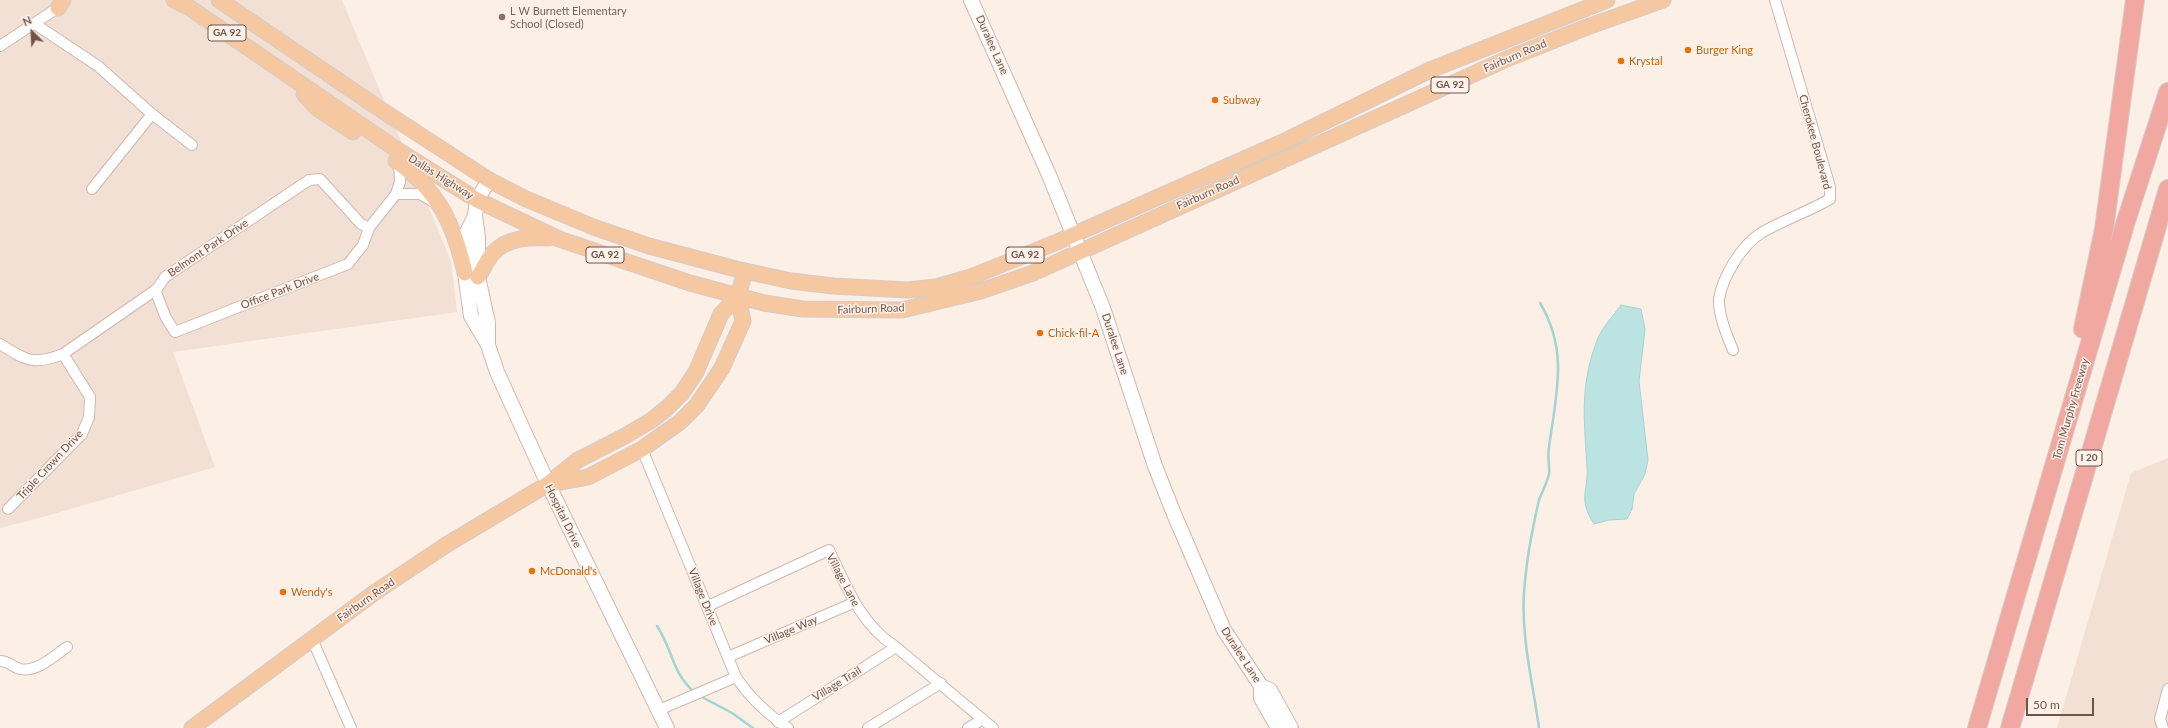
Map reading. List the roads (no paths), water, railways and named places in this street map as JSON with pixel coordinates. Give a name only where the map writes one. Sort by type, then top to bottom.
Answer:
[{"type":"highway","points":[[2059,448],[2104,229],[2135,0]]},
{"type":"highway","name":"Tom Murphy Freeway","points":[[1977,728],[2126,221],[2168,92]]},
{"type":"highway","name":"I 20","points":[[2010,728],[2168,189]]},
{"type":"main road","name":"Dallas Highway","points":[[174,0],[190,8],[399,151],[477,200],[559,239],[690,283],[738,296]]},
{"type":"main road","name":"Dallas Highway","points":[[219,0],[380,109],[489,180],[526,199],[596,228],[649,246],[745,271]]},
{"type":"main road","name":"Fairburn Road","points":[[548,484],[588,477],[642,449],[680,422],[698,405],[716,378],[733,346],[743,320],[738,296],[745,271],[833,286],[908,290],[936,287],[971,277],[1074,234],[1287,140],[1430,70],[1607,0]]},
{"type":"main road","name":"Fairburn Road","points":[[738,296],[803,309],[902,310],[999,286],[1508,58],[1587,26],[1663,0]]},
{"type":"main road","points":[[279,69],[318,109],[411,170],[430,189],[455,236],[472,275],[493,252],[513,240],[530,237],[559,239]]},
{"type":"main road","name":"Fairburn Road","points":[[192,728],[373,594],[446,545],[548,484],[578,460],[625,436],[652,420],[674,401],[696,372],[721,314],[738,296]]},
{"type":"street","name":"Duralee Lane","points":[[971,0],[1074,234],[1112,330],[1138,416],[1174,514],[1224,630],[1262,686],[1270,690],[1291,728]]},
{"type":"street","name":"Cherokee Boulevard","points":[[1733,350],[1725,332],[1719,301],[1725,279],[1743,250],[1760,234],[1814,209],[1830,199],[1830,187],[1775,0]]},
{"type":"street","points":[[0,46],[35,24],[63,3]]},
{"type":"street","points":[[35,24],[98,66],[152,114],[192,145]]},
{"type":"street","points":[[92,190],[152,114]]},
{"type":"street","name":"Office Park Drive","points":[[155,290],[166,318],[175,332],[348,264],[363,245],[369,228],[396,194],[400,182],[399,163]]},
{"type":"street","name":"Belmont Park Drive","points":[[0,344],[23,359],[46,361],[63,354],[155,290],[165,277],[309,180],[320,179],[361,224],[369,228]]},
{"type":"street","name":"Hospital Drive","points":[[489,180],[477,200],[475,216],[466,234],[472,275],[471,316],[488,345],[497,372],[548,484],[667,728]]},
{"type":"street","points":[[396,194],[420,194],[440,206]]},
{"type":"street","name":"Triple Crown Drive","points":[[8,509],[82,434],[89,417],[90,397],[63,354]]},
{"type":"street","name":"Village Drive","points":[[642,449],[736,676],[747,693],[778,722],[788,728]]},
{"type":"street","name":"Village Lane","points":[[708,606],[829,550],[853,603],[884,639],[896,647],[993,728]]},
{"type":"street","name":"Village Way","points":[[728,657],[853,603]]},
{"type":"street","points":[[312,639],[351,728]]},
{"type":"street","points":[[0,661],[6,661],[19,669],[28,670],[37,667],[67,647]]},
{"type":"street","name":"Village Trail","points":[[778,722],[896,647]]},
{"type":"street","points":[[659,710],[736,676]]},
{"type":"street","points":[[868,728],[941,684]]},
{"type":"street","name":"Duralee Lane","points":[[1262,686],[1261,698],[1278,728]]},
{"type":"street","points":[[2163,728],[2160,719],[2168,689]]},
{"type":"street","points":[[968,728],[983,719]]},
{"type":"water","points":[[1621,305],[1641,309],[1645,329],[1639,381],[1648,460],[1645,474],[1634,494],[1632,509],[1627,519],[1609,520],[1594,524],[1589,515],[1585,501],[1587,475],[1584,418],[1585,389],[1587,374],[1598,338]]},
{"type":"waterway","points":[[1539,728],[1524,627],[1524,593],[1534,523],[1539,500],[1549,474],[1548,450],[1555,409],[1558,374],[1555,338],[1540,303]]},
{"type":"waterway","points":[[657,626],[676,668],[686,684],[694,692]]},
{"type":"waterway","points":[[700,696],[732,713],[753,728]]},
{"type":"place","name":"L W Burnett Elementary School (Closed)","points":[[502,17]]},
{"type":"place","name":"Burger King","points":[[1688,50]]},
{"type":"place","name":"Krystal","points":[[1621,61]]},
{"type":"place","name":"Subway","points":[[1215,100]]},
{"type":"place","name":"Chick-fil-A","points":[[1040,333]]},
{"type":"place","name":"McDonald's","points":[[532,571]]},
{"type":"place","name":"Wendy's","points":[[283,592]]}]
